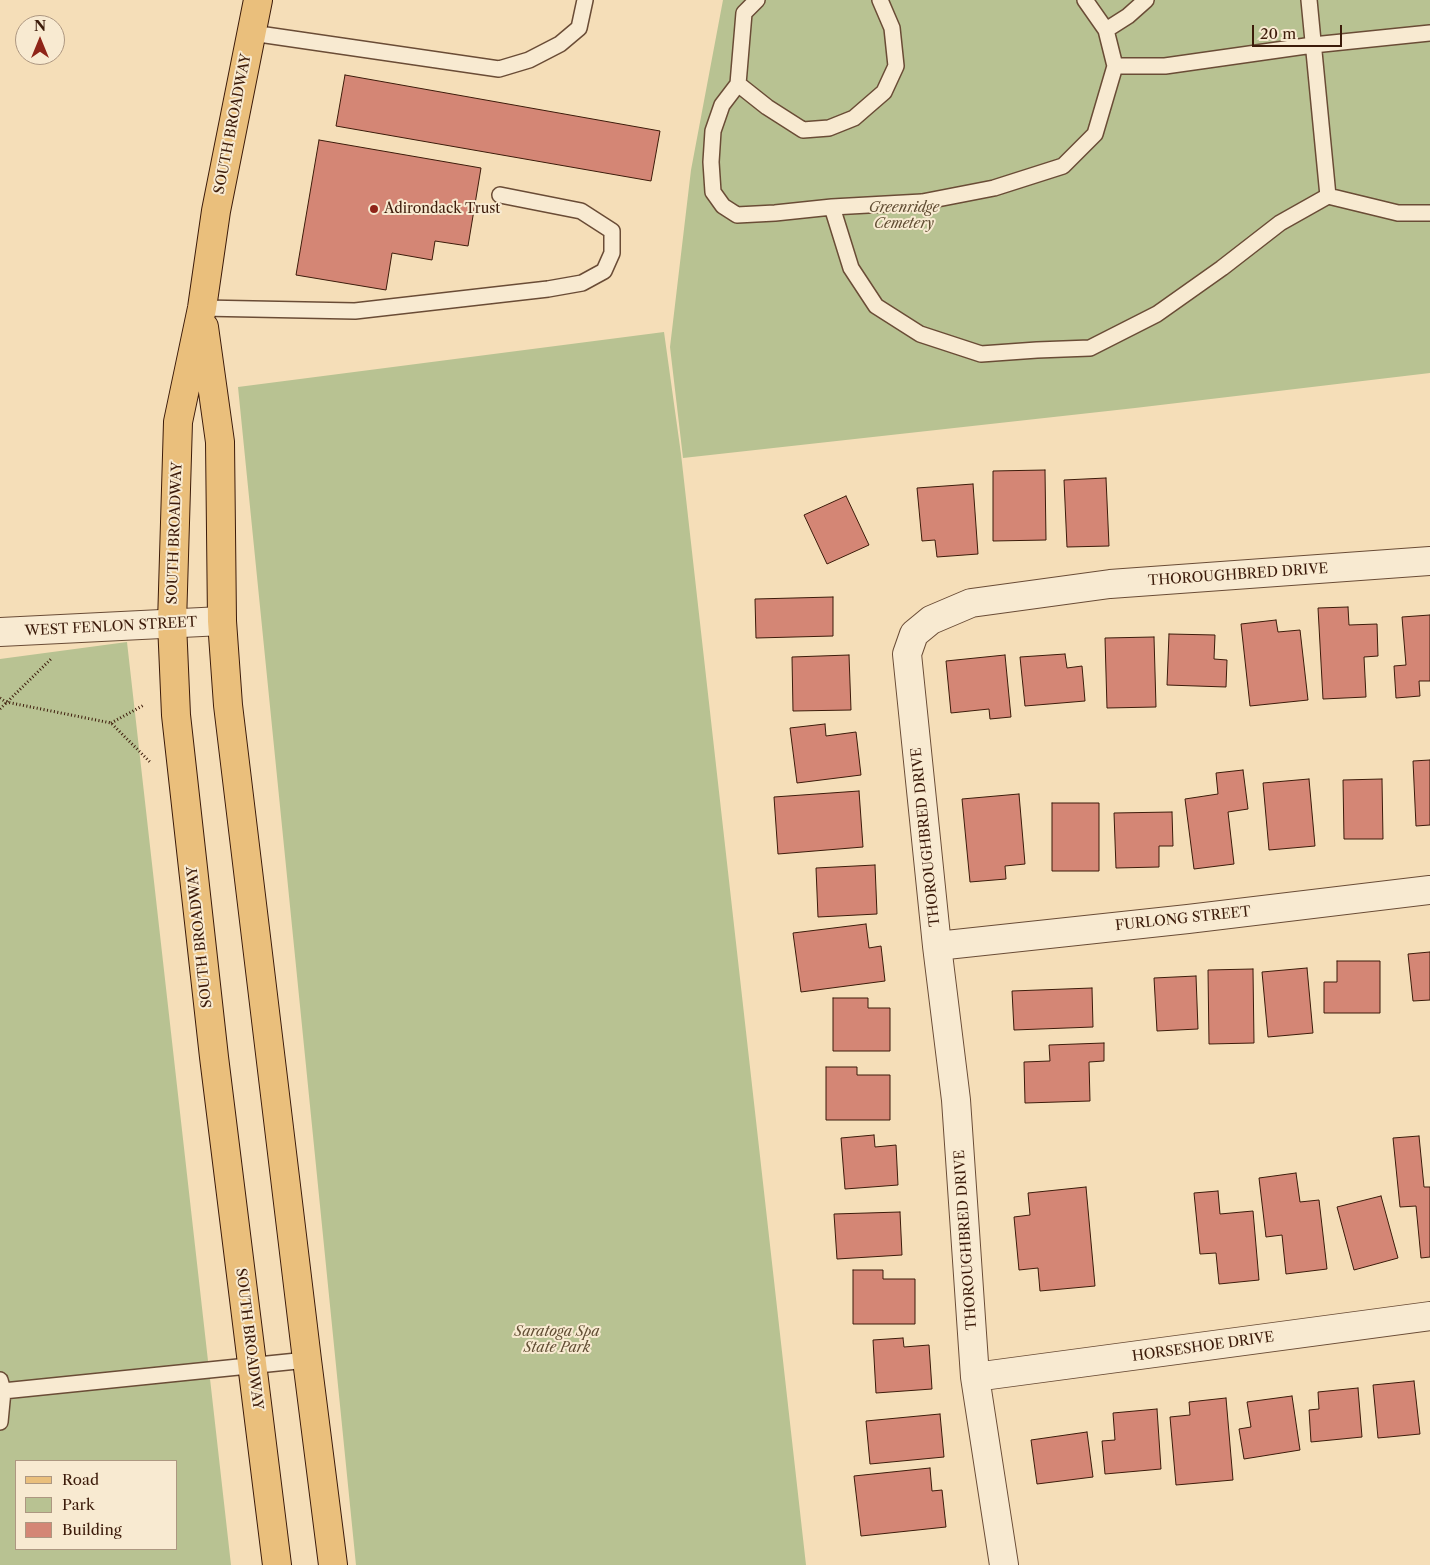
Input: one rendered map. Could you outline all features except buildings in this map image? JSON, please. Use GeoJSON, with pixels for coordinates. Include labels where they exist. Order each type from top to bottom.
{"type":"FeatureCollection","features":[{"type":"Feature","properties":{"kind":"main road","name":"SOUTH BROADWAY"},"geometry":{"type":"LineString","coordinates":[[258,0],[216,210],[202,308],[178,422],[172,624],[179,745],[214,1057],[277,1565]]}},
{"type":"Feature","properties":{"kind":"main road","name":"SOUTH BROADWAY"},"geometry":{"type":"LineString","coordinates":[[202,308],[220,442],[222,621],[228,705],[306,1360],[333,1565]]}},
{"type":"Feature","properties":{"kind":"street","name":"THOROUGHBRED DRIVE"},"geometry":{"type":"LineString","coordinates":[[1004,1565],[975,1377],[956,1100],[937,946],[907,654],[914,634],[931,620],[971,604],[1110,584],[1430,561]]}},
{"type":"Feature","properties":{"kind":"street","name":"WEST FENLON STREET"},"geometry":{"type":"LineString","coordinates":[[0,632],[222,621]]}},
{"type":"Feature","properties":{"kind":"street","name":"FURLONG STREET"},"geometry":{"type":"LineString","coordinates":[[937,946],[1430,890]]}},
{"type":"Feature","properties":{"kind":"street","name":"HORSESHOE DRIVE"},"geometry":{"type":"LineString","coordinates":[[975,1377],[1430,1316]]}},
{"type":"Feature","properties":{"kind":"lane"},"geometry":{"type":"LineString","coordinates":[[252,33],[500,69],[529,60],[560,44],[579,28],[585,0]]}},
{"type":"Feature","properties":{"kind":"lane"},"geometry":{"type":"LineString","coordinates":[[757,0],[744,13],[738,84],[722,105],[712,131],[711,162],[713,192],[723,206],[737,215],[775,214],[832,207],[931,200],[994,188],[1062,166],[1095,134],[1115,66],[1106,30],[1085,0]]}},
{"type":"Feature","properties":{"kind":"lane"},"geometry":{"type":"LineString","coordinates":[[738,84],[767,107],[803,130],[829,128],[854,118],[884,92],[896,66],[892,28],[880,0]]}},
{"type":"Feature","properties":{"kind":"lane"},"geometry":{"type":"LineString","coordinates":[[1106,30],[1128,16],[1146,0]]}},
{"type":"Feature","properties":{"kind":"lane"},"geometry":{"type":"LineString","coordinates":[[1309,0],[1328,196]]}},
{"type":"Feature","properties":{"kind":"lane"},"geometry":{"type":"LineString","coordinates":[[1115,66],[1165,66],[1313,45],[1430,33]]}},
{"type":"Feature","properties":{"kind":"lane"},"geometry":{"type":"LineString","coordinates":[[202,308],[355,311],[548,289],[582,283],[604,271],[612,254],[612,231],[582,210],[500,194]]}},
{"type":"Feature","properties":{"kind":"lane"},"geometry":{"type":"LineString","coordinates":[[832,207],[850,268],[876,306],[920,334],[981,354],[1090,348],[1157,314],[1222,268],[1280,223],[1328,196],[1398,214],[1430,214]]}},
{"type":"Feature","properties":{"kind":"lane"},"geometry":{"type":"LineString","coordinates":[[0,1422],[2,1385],[253,1366],[306,1360]]}},
{"type":"Feature","properties":{"kind":"path"},"geometry":{"type":"LineString","coordinates":[[0,708],[83,628]]}},
{"type":"Feature","properties":{"kind":"path"},"geometry":{"type":"LineString","coordinates":[[0,698],[6,702],[111,723],[151,763]]}},
{"type":"Feature","properties":{"kind":"path"},"geometry":{"type":"LineString","coordinates":[[111,723],[144,705]]}},
{"type":"Feature","properties":{"kind":"green space","name":"Greenridge Cemetery"},"geometry":{"type":"Polygon","coordinates":[[[723,0],[1430,0],[1430,373],[683,458],[670,347],[691,170],[723,0]]]}},
{"type":"Feature","properties":{"kind":"green space","name":"Saratoga Spa State Park"},"geometry":{"type":"Polygon","coordinates":[[[664,332],[681,454],[806,1565],[356,1565],[238,387],[664,332]]]}},
{"type":"Feature","properties":{"kind":"green space"},"geometry":{"type":"Polygon","coordinates":[[[127,642],[231,1565],[0,1565],[0,659],[127,642]]]}},
{"type":"Feature","properties":{"kind":"place","name":"Adirondack Trust"},"geometry":{"type":"Point","coordinates":[374,209]}}]}
